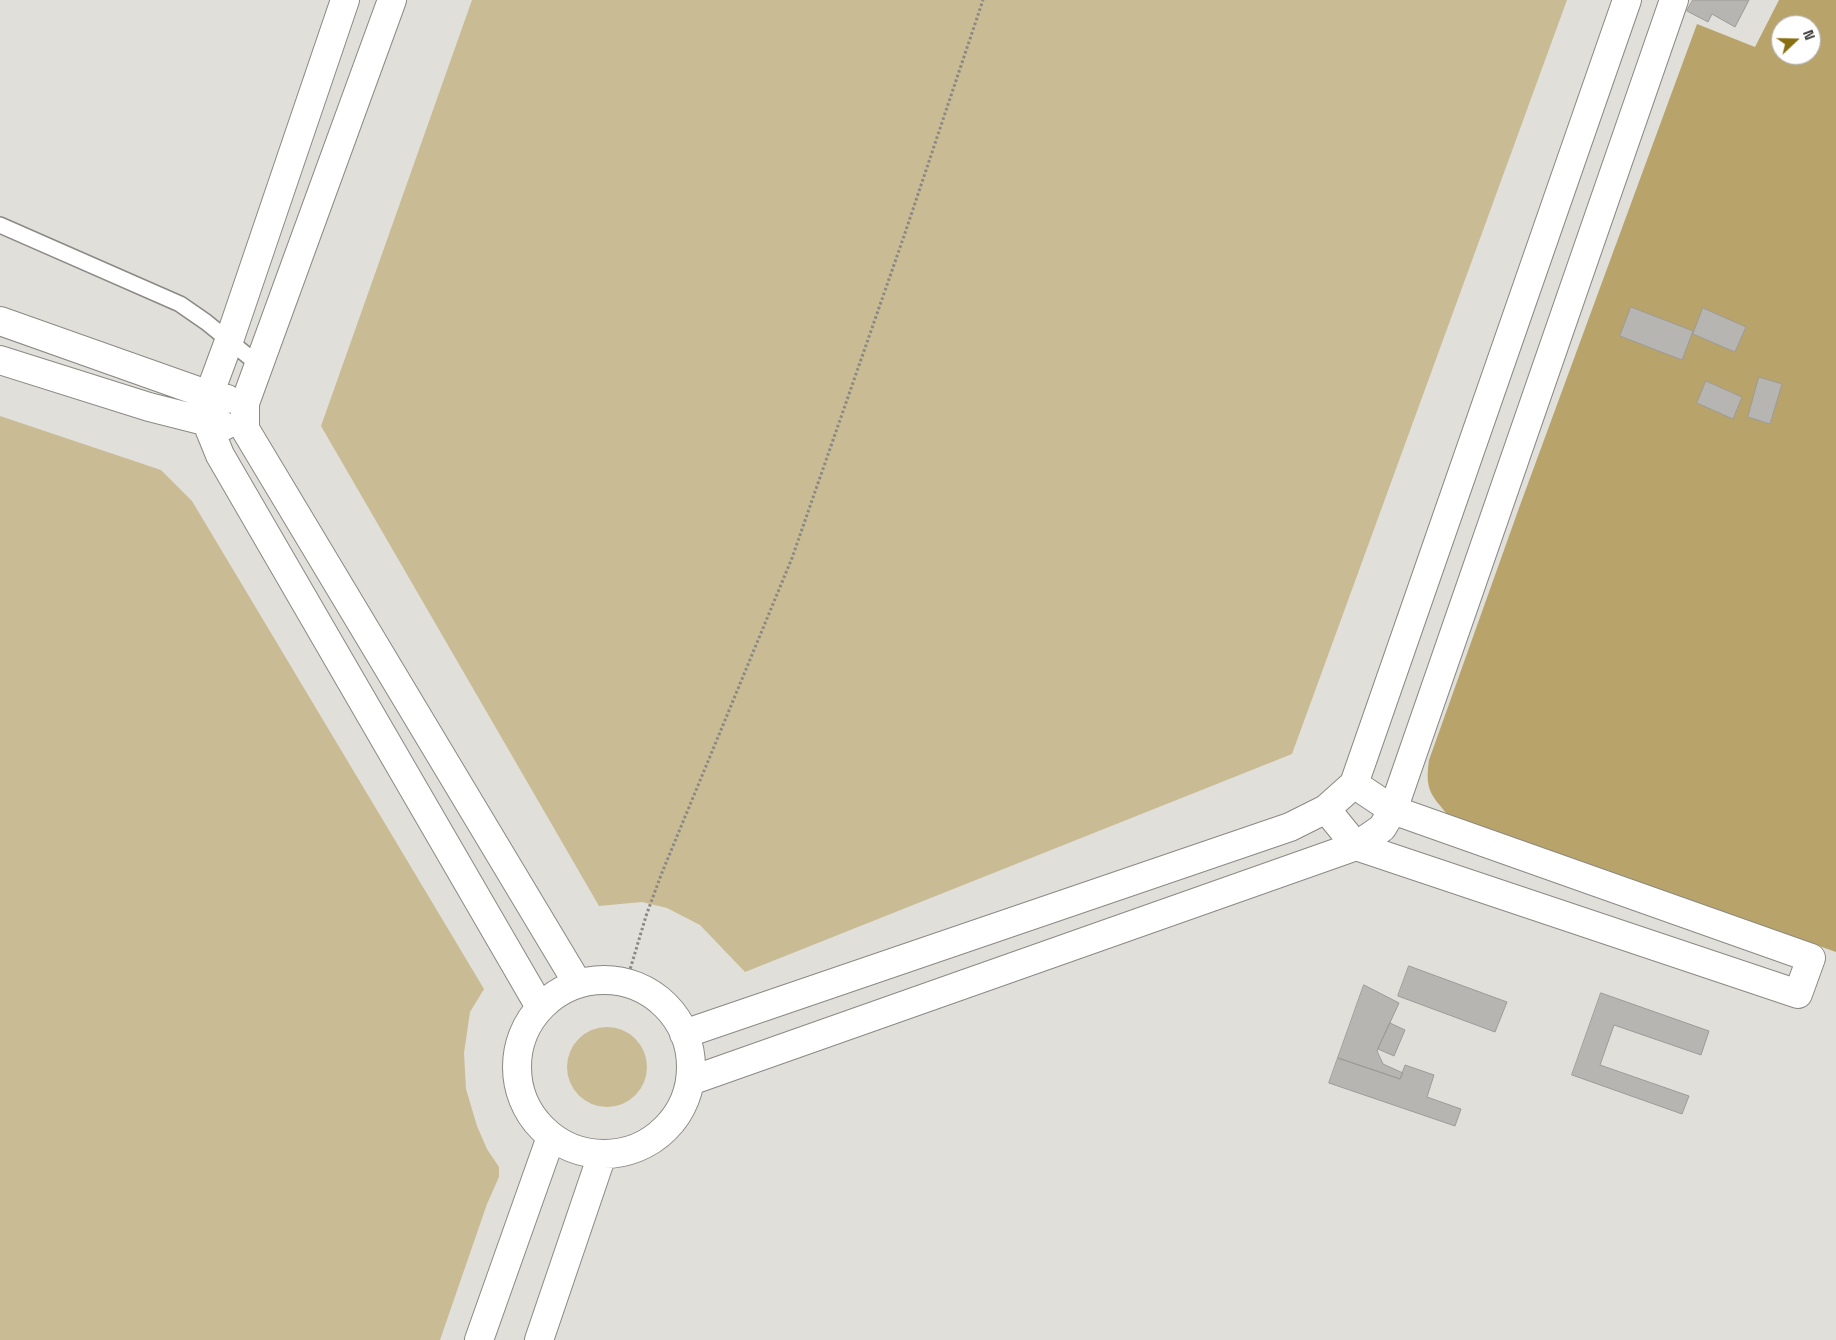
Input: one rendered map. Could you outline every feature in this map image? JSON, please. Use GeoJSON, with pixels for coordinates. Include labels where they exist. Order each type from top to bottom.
{"type":"FeatureCollection","features":[{"type":"Feature","properties":{"kind":"street"},"geometry":{"type":"LineString","coordinates":[[345,0],[209,395],[207,422],[220,456],[540,1008]]}},
{"type":"Feature","properties":{"kind":"street"},"geometry":{"type":"LineString","coordinates":[[245,416],[260,365],[392,0]]}},
{"type":"Feature","properties":{"kind":"street"},"geometry":{"type":"LineString","coordinates":[[684,1034],[1290,827],[1326,809],[1354,784],[1627,0]]}},
{"type":"Feature","properties":{"kind":"street"},"geometry":{"type":"LineString","coordinates":[[690,1081],[1356,846],[1382,828],[1394,810],[1674,0]]}},
{"type":"Feature","properties":{"kind":"street"},"geometry":{"type":"LineString","coordinates":[[0,321],[209,395],[245,416],[578,984]]}},
{"type":"Feature","properties":{"kind":"street"},"geometry":{"type":"LineString","coordinates":[[0,360],[141,405],[207,422],[245,416]]}},
{"type":"Feature","properties":{"kind":"street"},"geometry":{"type":"LineString","coordinates":[[1326,809],[1356,846],[1798,994],[1812,958],[1394,810],[1354,784]]}},
{"type":"Feature","properties":{"kind":"street"},"geometry":{"type":"LineString","coordinates":[[594,981],[626,983],[644,990],[660,1002],[674,1017],[684,1034],[689,1049],[690,1081],[685,1098],[677,1114],[660,1134],[637,1148],[620,1153],[602,1155],[584,1152],[567,1146],[551,1137],[527,1109],[520,1092],[517,1074],[522,1038],[529,1022],[551,998],[578,984],[594,981]]}},
{"type":"Feature","properties":{"kind":"street"},"geometry":{"type":"LineString","coordinates":[[479,1340],[551,1137]]}},
{"type":"Feature","properties":{"kind":"street"},"geometry":{"type":"LineString","coordinates":[[539,1340],[602,1155]]}},
{"type":"Feature","properties":{"kind":"lane"},"geometry":{"type":"LineString","coordinates":[[0,225],[180,304],[260,365]]}},
{"type":"Feature","properties":{"kind":"path"},"geometry":{"type":"LineString","coordinates":[[626,983],[646,916],[661,875],[792,558],[904,236],[983,0]]}},
{"type":"Feature","properties":{"kind":"shaded area"},"geometry":{"type":"Polygon","coordinates":[[[472,0],[1567,0],[1292,754],[745,972],[700,925],[667,908],[642,902],[599,906],[321,426],[472,0]]]}},
{"type":"Feature","properties":{"kind":"shaded area"},"geometry":{"type":"Polygon","coordinates":[[[1779,0],[1836,0],[1836,952],[1448,815],[1433,796],[1429,785],[1429,760],[1519,508],[1697,24],[1755,47],[1771,16],[1771,65],[1821,65],[1821,15],[1771,15],[1779,0]]]}},
{"type":"Feature","properties":{"kind":"shaded area"},"geometry":{"type":"Polygon","coordinates":[[[0,416],[161,470],[192,501],[484,989],[470,1012],[464,1053],[466,1089],[477,1126],[487,1149],[499,1167],[499,1177],[487,1204],[440,1340],[0,1340],[0,416]]]}},
{"type":"Feature","properties":{"kind":"shaded area"},"geometry":{"type":"Polygon","coordinates":[[[599,1027],[615,1027],[629,1034],[640,1045],[647,1059],[647,1075],[644,1082],[629,1100],[615,1107],[599,1107],[585,1100],[574,1089],[567,1075],[567,1059],[574,1045],[585,1034],[599,1027]]]}},
{"type":"Feature","properties":{"kind":"building"},"geometry":{"type":"Polygon","coordinates":[[[1693,0],[1749,0],[1735,27],[1712,14],[1708,22],[1687,11],[1693,0]]]}},
{"type":"Feature","properties":{"kind":"building"},"geometry":{"type":"Polygon","coordinates":[[[1631,307],[1693,331],[1682,360],[1620,336],[1631,307]]]}},
{"type":"Feature","properties":{"kind":"building"},"geometry":{"type":"Polygon","coordinates":[[[1703,308],[1746,327],[1735,352],[1693,334],[1703,308]]]}},
{"type":"Feature","properties":{"kind":"building"},"geometry":{"type":"Polygon","coordinates":[[[1759,377],[1782,384],[1770,424],[1748,417],[1759,377]]]}},
{"type":"Feature","properties":{"kind":"building"},"geometry":{"type":"Polygon","coordinates":[[[1706,381],[1742,397],[1733,419],[1697,403],[1706,381]]]}},
{"type":"Feature","properties":{"kind":"building"},"geometry":{"type":"Polygon","coordinates":[[[1409,966],[1507,1002],[1495,1032],[1398,996],[1409,966]]]}},
{"type":"Feature","properties":{"kind":"building"},"geometry":{"type":"Polygon","coordinates":[[[1364,985],[1399,1003],[1377,1051],[1383,1064],[1403,1073],[1400,1079],[1338,1058],[1364,985]]]}},
{"type":"Feature","properties":{"kind":"building"},"geometry":{"type":"Polygon","coordinates":[[[1601,993],[1709,1031],[1701,1055],[1614,1025],[1600,1065],[1689,1096],[1682,1114],[1572,1075],[1601,993]]]}},
{"type":"Feature","properties":{"kind":"building"},"geometry":{"type":"Polygon","coordinates":[[[1390,1023],[1405,1030],[1394,1056],[1378,1049],[1390,1023]]]}},
{"type":"Feature","properties":{"kind":"building"},"geometry":{"type":"Polygon","coordinates":[[[1338,1058],[1400,1079],[1405,1065],[1434,1075],[1427,1097],[1461,1109],[1455,1126],[1329,1083],[1338,1058]]]}}]}
